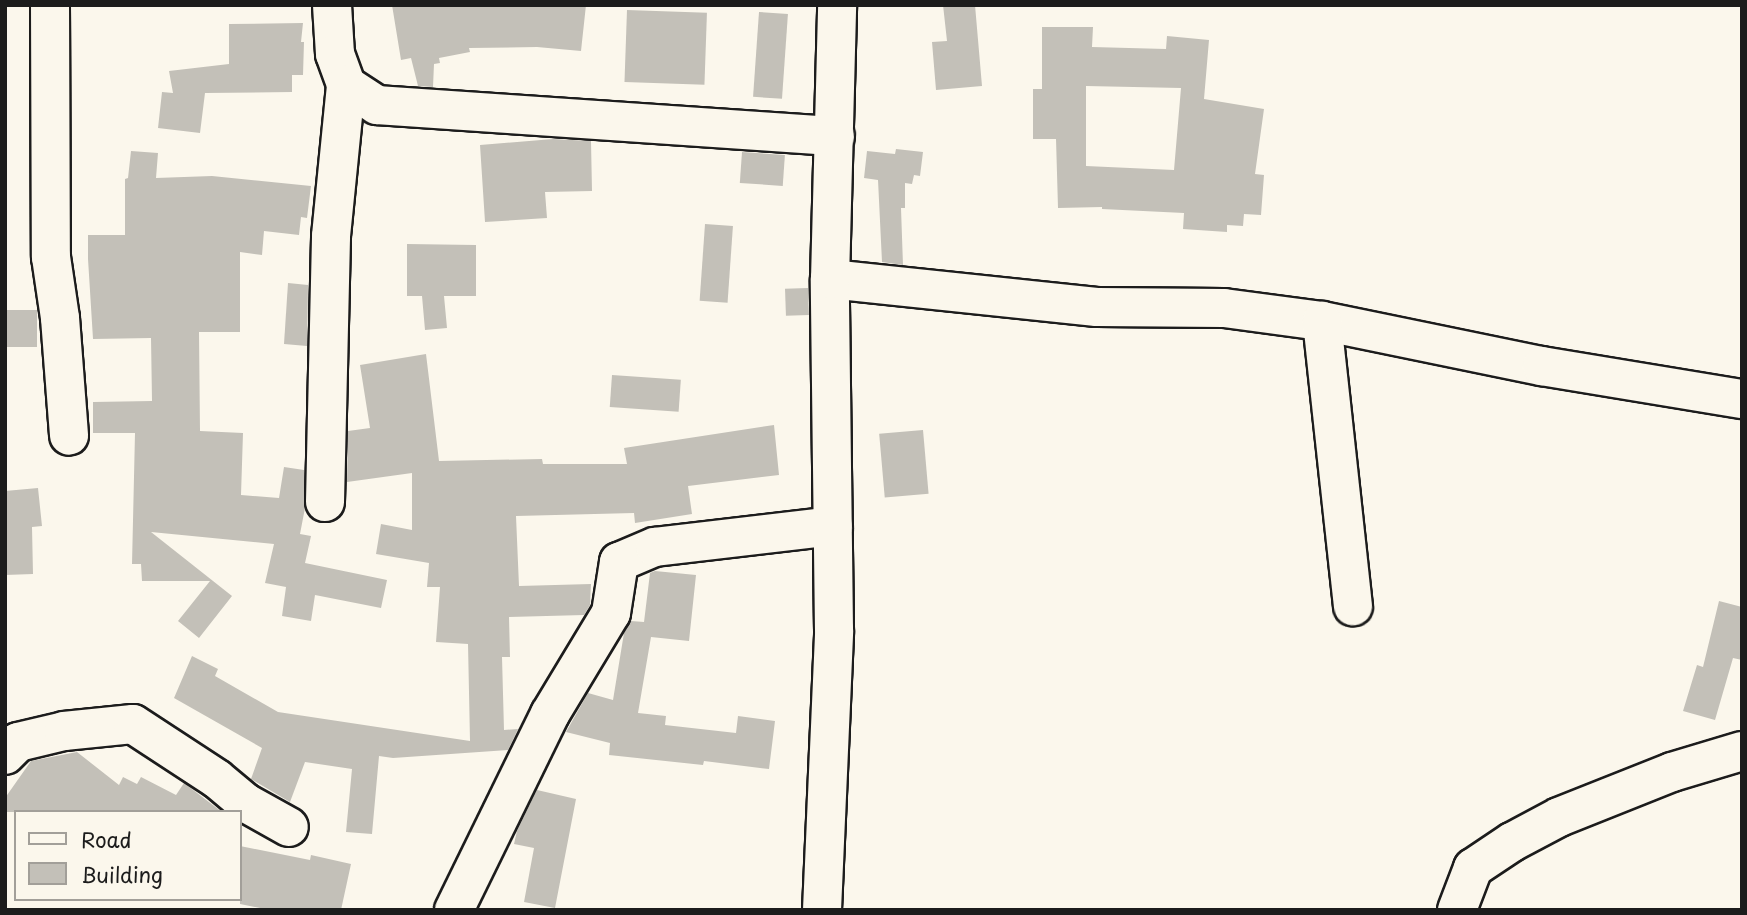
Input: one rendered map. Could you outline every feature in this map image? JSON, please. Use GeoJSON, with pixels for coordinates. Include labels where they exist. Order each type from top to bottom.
{"type":"FeatureCollection","features":[{"type":"Feature","properties":{"kind":"street"},"geometry":{"type":"LineString","coordinates":[[50,5],[51,257],[60,318],[69,436]]}},
{"type":"Feature","properties":{"kind":"street"},"geometry":{"type":"LineString","coordinates":[[325,502],[325,415],[332,288],[331,236],[346,85],[335,54],[332,5]]}},
{"type":"Feature","properties":{"kind":"street"},"geometry":{"type":"LineString","coordinates":[[822,910],[834,630],[830,279],[837,5]]}},
{"type":"Feature","properties":{"kind":"street"},"geometry":{"type":"LineString","coordinates":[[346,85],[377,105],[835,136]]}},
{"type":"Feature","properties":{"kind":"street"},"geometry":{"type":"LineString","coordinates":[[830,279],[1097,307],[1224,308],[1322,321],[1542,366],[1742,399]]}},
{"type":"Feature","properties":{"kind":"street"},"geometry":{"type":"LineString","coordinates":[[1322,321],[1353,606]]}},
{"type":"Feature","properties":{"kind":"street"},"geometry":{"type":"LineString","coordinates":[[454,910],[550,714],[611,613],[619,562],[655,547],[833,526]]}},
{"type":"Feature","properties":{"kind":"street"},"geometry":{"type":"LineString","coordinates":[[5,755],[18,742],[64,731],[133,724],[217,779],[246,803],[289,827]]}},
{"type":"Feature","properties":{"kind":"street"},"geometry":{"type":"LineString","coordinates":[[1457,910],[1473,868],[1513,842],[1559,817],[1672,772],[1742,751]]}},
{"type":"Feature","properties":{"kind":"building"},"geometry":{"type":"Polygon","coordinates":[[[392,5],[586,5],[581,51],[537,47],[469,48],[470,52],[439,58],[440,63],[434,64],[433,87],[418,86],[411,58],[401,60],[392,5]]]}},
{"type":"Feature","properties":{"kind":"building"},"geometry":{"type":"Polygon","coordinates":[[[943,5],[975,5],[982,86],[936,90],[932,42],[947,41],[943,5]]]}},
{"type":"Feature","properties":{"kind":"building"},"geometry":{"type":"Polygon","coordinates":[[[627,10],[707,13],[704,85],[624,82],[627,10]]]}},
{"type":"Feature","properties":{"kind":"building"},"geometry":{"type":"Polygon","coordinates":[[[759,12],[788,14],[782,99],[753,97],[759,12]]]}},
{"type":"Feature","properties":{"kind":"building"},"geometry":{"type":"Polygon","coordinates":[[[303,23],[303,75],[292,75],[292,92],[205,93],[200,133],[158,128],[162,92],[173,93],[169,71],[229,64],[229,24],[303,23]]]}},
{"type":"Feature","properties":{"kind":"building"},"geometry":{"type":"Polygon","coordinates":[[[1042,27],[1093,27],[1092,47],[1166,49],[1167,36],[1209,40],[1204,99],[1264,109],[1255,174],[1264,175],[1261,215],[1244,214],[1243,226],[1227,225],[1227,232],[1183,229],[1184,213],[1102,207],[1058,208],[1056,139],[1033,139],[1033,89],[1042,89],[1042,27]],[[1086,86],[1086,166],[1174,170],[1181,88],[1086,86]]]}},
{"type":"Feature","properties":{"kind":"building"},"geometry":{"type":"Polygon","coordinates":[[[553,139],[591,141],[592,191],[545,192],[547,218],[485,222],[480,145],[553,139]]]}},
{"type":"Feature","properties":{"kind":"building"},"geometry":{"type":"Polygon","coordinates":[[[896,149],[923,152],[920,176],[914,175],[912,184],[905,183],[905,208],[901,208],[903,265],[882,262],[878,180],[864,178],[867,151],[895,154],[896,149]]]}},
{"type":"Feature","properties":{"kind":"building"},"geometry":{"type":"Polygon","coordinates":[[[131,151],[158,153],[156,178],[212,176],[311,186],[307,218],[301,217],[299,235],[264,231],[262,255],[240,252],[240,332],[199,332],[200,431],[243,433],[241,495],[279,498],[284,467],[304,470],[305,508],[300,534],[311,536],[305,563],[387,580],[381,608],[315,595],[311,621],[282,616],[286,587],[265,583],[274,544],[151,532],[232,596],[199,638],[178,621],[210,581],[142,581],[141,564],[132,564],[135,433],[93,433],[93,402],[152,401],[151,338],[93,339],[88,259],[88,235],[125,235],[125,179],[128,178],[131,151]]]}},
{"type":"Feature","properties":{"kind":"building"},"geometry":{"type":"Polygon","coordinates":[[[742,152],[785,155],[783,186],[740,183],[742,152]]]}},
{"type":"Feature","properties":{"kind":"building"},"geometry":{"type":"Polygon","coordinates":[[[705,224],[733,226],[728,303],[700,301],[705,224]]]}},
{"type":"Feature","properties":{"kind":"building"},"geometry":{"type":"Polygon","coordinates":[[[407,244],[476,245],[476,296],[444,296],[447,328],[425,330],[422,296],[407,296],[407,244]]]}},
{"type":"Feature","properties":{"kind":"building"},"geometry":{"type":"Polygon","coordinates":[[[288,283],[308,285],[307,346],[284,344],[288,283]]]}},
{"type":"Feature","properties":{"kind":"building"},"geometry":{"type":"Polygon","coordinates":[[[808,288],[809,315],[786,316],[785,289],[808,288]]]}},
{"type":"Feature","properties":{"kind":"building"},"geometry":{"type":"Polygon","coordinates":[[[5,310],[37,310],[37,347],[5,347],[5,310]]]}},
{"type":"Feature","properties":{"kind":"building"},"geometry":{"type":"Polygon","coordinates":[[[426,354],[439,461],[542,459],[543,464],[627,464],[624,448],[774,425],[779,475],[688,486],[692,514],[635,523],[634,513],[516,516],[519,586],[591,584],[590,605],[584,615],[509,617],[510,657],[502,657],[504,730],[518,729],[508,750],[393,758],[379,756],[372,834],[346,832],[352,769],[305,762],[290,802],[251,779],[262,748],[174,698],[192,656],[218,669],[215,676],[278,712],[470,741],[468,644],[436,642],[440,587],[427,587],[429,563],[376,554],[381,524],[412,530],[412,473],[347,482],[348,431],[370,428],[360,365],[426,354]]]}},
{"type":"Feature","properties":{"kind":"building"},"geometry":{"type":"Polygon","coordinates":[[[612,375],[681,380],[679,412],[610,407],[612,375]]]}},
{"type":"Feature","properties":{"kind":"building"},"geometry":{"type":"Polygon","coordinates":[[[923,430],[929,494],[885,498],[879,434],[923,430]]]}},
{"type":"Feature","properties":{"kind":"building"},"geometry":{"type":"Polygon","coordinates":[[[38,488],[42,526],[32,527],[33,574],[5,575],[5,491],[38,488]]]}},
{"type":"Feature","properties":{"kind":"building"},"geometry":{"type":"Polygon","coordinates":[[[655,571],[696,575],[689,641],[651,637],[638,713],[666,716],[665,725],[736,733],[738,716],[775,721],[769,769],[704,761],[703,765],[609,755],[610,743],[566,732],[588,693],[613,700],[624,633],[631,621],[644,622],[650,573],[655,571]]]}},
{"type":"Feature","properties":{"kind":"building"},"geometry":{"type":"Polygon","coordinates":[[[1719,601],[1742,607],[1742,660],[1733,658],[1715,720],[1683,711],[1697,665],[1703,667],[1719,601]]]}},
{"type":"Feature","properties":{"kind":"building"},"geometry":{"type":"Polygon","coordinates":[[[77,752],[119,785],[123,777],[137,784],[141,777],[176,795],[184,783],[219,810],[5,812],[5,798],[31,761],[77,752]]]}},
{"type":"Feature","properties":{"kind":"building"},"geometry":{"type":"Polygon","coordinates":[[[537,790],[576,799],[555,908],[524,902],[534,848],[514,844],[517,831],[537,790]]]}},
{"type":"Feature","properties":{"kind":"building"},"geometry":{"type":"Polygon","coordinates":[[[242,846],[310,860],[311,855],[351,864],[341,910],[270,910],[240,904],[242,846]]]}}]}
